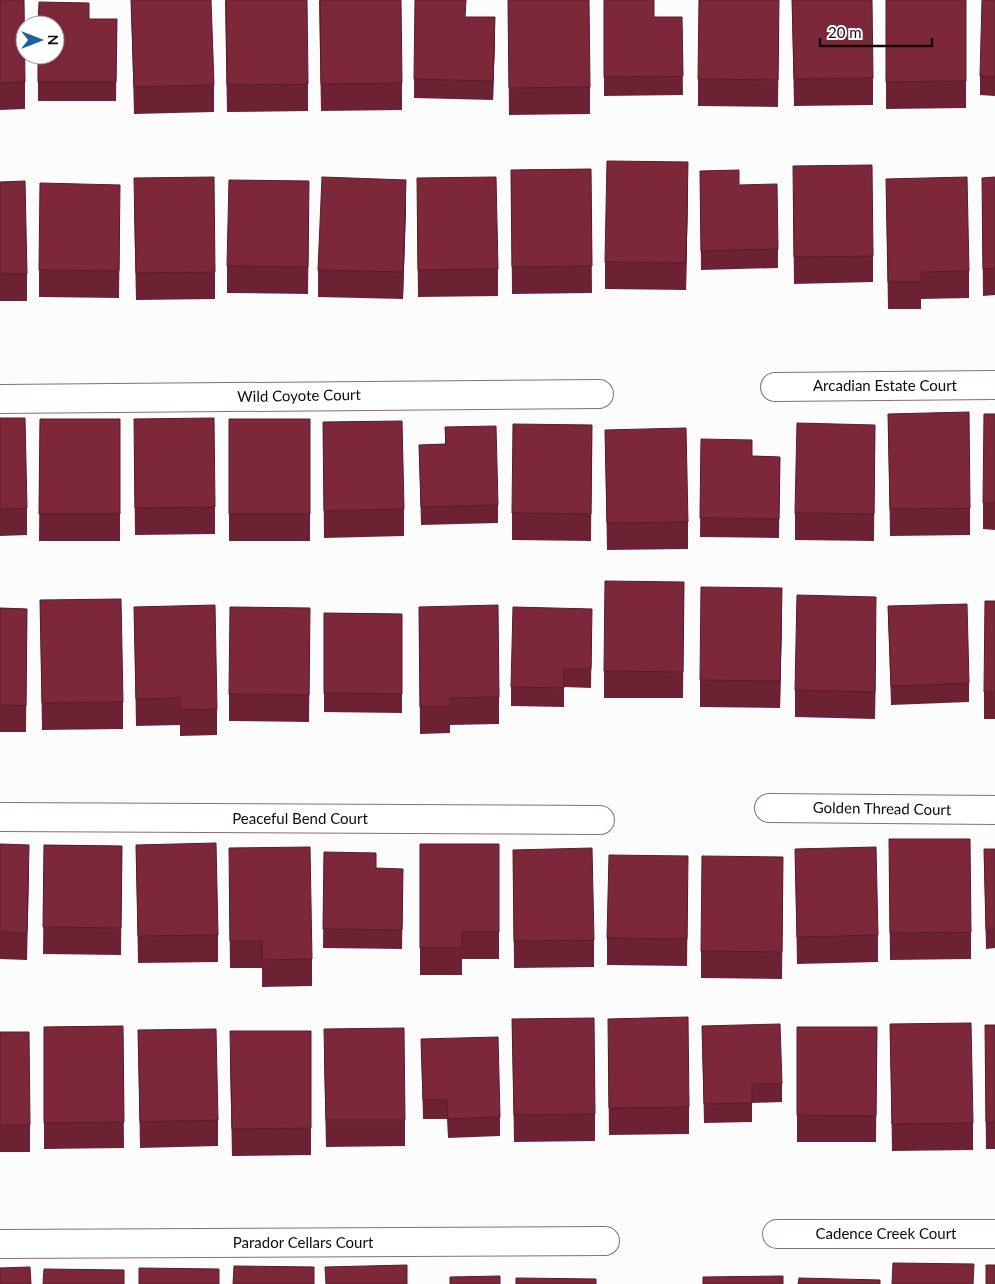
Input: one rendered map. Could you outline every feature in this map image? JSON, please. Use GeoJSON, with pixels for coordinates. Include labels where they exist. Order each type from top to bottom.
{"type":"FeatureCollection","features":[{"type":"Feature","properties":{"kind":"street","name":"Arcadian Estate Court"},"geometry":{"type":"LineString","coordinates":[[775,387],[995,385]]}},
{"type":"Feature","properties":{"kind":"street","name":"Wild Coyote Court"},"geometry":{"type":"LineString","coordinates":[[0,399],[599,394]]}},
{"type":"Feature","properties":{"kind":"street","name":"Golden Thread Court"},"geometry":{"type":"LineString","coordinates":[[769,808],[995,810]]}},
{"type":"Feature","properties":{"kind":"street","name":"Peaceful Bend Court"},"geometry":{"type":"LineString","coordinates":[[0,818],[600,820]]}},
{"type":"Feature","properties":{"kind":"street","name":"Cadence Creek Court"},"geometry":{"type":"LineString","coordinates":[[777,1234],[995,1234]]}},
{"type":"Feature","properties":{"kind":"street","name":"Parador Cellars Court"},"geometry":{"type":"LineString","coordinates":[[0,1244],[605,1241]]}},
{"type":"Feature","properties":{"kind":"building"},"geometry":{"type":"Polygon","coordinates":[[[0,0],[24,0],[24,15],[15,15],[15,65],[25,65],[25,82],[0,83],[0,0]]]}},
{"type":"Feature","properties":{"kind":"building"},"geometry":{"type":"Polygon","coordinates":[[[131,0],[211,0],[214,85],[134,87],[131,0]]]}},
{"type":"Feature","properties":{"kind":"building"},"geometry":{"type":"Polygon","coordinates":[[[226,0],[307,0],[308,84],[227,85],[226,0]]]}},
{"type":"Feature","properties":{"kind":"building"},"geometry":{"type":"Polygon","coordinates":[[[320,0],[401,0],[402,83],[321,84],[320,0]]]}},
{"type":"Feature","properties":{"kind":"building"},"geometry":{"type":"Polygon","coordinates":[[[415,0],[466,0],[465,17],[495,17],[493,81],[414,79],[415,0]]]}},
{"type":"Feature","properties":{"kind":"building"},"geometry":{"type":"Polygon","coordinates":[[[508,0],[589,0],[590,87],[509,88],[508,0]]]}},
{"type":"Feature","properties":{"kind":"building"},"geometry":{"type":"Polygon","coordinates":[[[604,0],[654,0],[654,17],[682,17],[683,76],[604,77],[604,0]]]}},
{"type":"Feature","properties":{"kind":"building"},"geometry":{"type":"Polygon","coordinates":[[[699,0],[779,0],[778,80],[698,79],[699,0]]]}},
{"type":"Feature","properties":{"kind":"building"},"geometry":{"type":"Polygon","coordinates":[[[792,0],[872,0],[873,78],[794,79],[792,0]]]}},
{"type":"Feature","properties":{"kind":"building"},"geometry":{"type":"Polygon","coordinates":[[[886,0],[966,0],[966,81],[886,82],[886,0]]]}},
{"type":"Feature","properties":{"kind":"building"},"geometry":{"type":"Polygon","coordinates":[[[982,0],[995,0],[995,77],[980,76],[982,0]]]}},
{"type":"Feature","properties":{"kind":"building"},"geometry":{"type":"Polygon","coordinates":[[[39,2],[89,3],[89,19],[117,19],[116,82],[38,82],[38,65],[65,65],[65,15],[38,15],[39,2]]]}},
{"type":"Feature","properties":{"kind":"building"},"geometry":{"type":"Polygon","coordinates":[[[607,161],[688,162],[686,263],[605,262],[607,161]]]}},
{"type":"Feature","properties":{"kind":"building"},"geometry":{"type":"Polygon","coordinates":[[[872,165],[873,256],[794,257],[793,166],[872,165]]]}},
{"type":"Feature","properties":{"kind":"building"},"geometry":{"type":"Polygon","coordinates":[[[591,169],[592,266],[512,267],[511,170],[591,169]]]}},
{"type":"Feature","properties":{"kind":"building"},"geometry":{"type":"Polygon","coordinates":[[[739,170],[739,185],[777,184],[778,249],[701,251],[700,171],[739,170]]]}},
{"type":"Feature","properties":{"kind":"building"},"geometry":{"type":"Polygon","coordinates":[[[214,177],[215,272],[136,273],[134,178],[214,177]]]}},
{"type":"Feature","properties":{"kind":"building"},"geometry":{"type":"Polygon","coordinates":[[[322,177],[406,180],[403,272],[318,270],[322,177]]]}},
{"type":"Feature","properties":{"kind":"building"},"geometry":{"type":"Polygon","coordinates":[[[496,177],[498,269],[418,270],[417,178],[496,177]]]}},
{"type":"Feature","properties":{"kind":"building"},"geometry":{"type":"Polygon","coordinates":[[[967,177],[969,271],[921,272],[921,282],[888,282],[886,179],[967,177]]]}},
{"type":"Feature","properties":{"kind":"building"},"geometry":{"type":"Polygon","coordinates":[[[995,177],[995,268],[983,269],[982,178],[995,177]]]}},
{"type":"Feature","properties":{"kind":"building"},"geometry":{"type":"Polygon","coordinates":[[[229,180],[309,181],[308,267],[227,266],[229,180]]]}},
{"type":"Feature","properties":{"kind":"building"},"geometry":{"type":"Polygon","coordinates":[[[25,181],[27,274],[0,274],[0,182],[25,181]]]}},
{"type":"Feature","properties":{"kind":"building"},"geometry":{"type":"Polygon","coordinates":[[[40,183],[120,185],[119,271],[39,270],[40,183]]]}},
{"type":"Feature","properties":{"kind":"building"},"geometry":{"type":"Polygon","coordinates":[[[969,412],[970,508],[890,509],[888,414],[969,412]]]}},
{"type":"Feature","properties":{"kind":"building"},"geometry":{"type":"Polygon","coordinates":[[[984,414],[995,414],[995,503],[983,503],[984,414]]]}},
{"type":"Feature","properties":{"kind":"building"},"geometry":{"type":"Polygon","coordinates":[[[0,418],[25,418],[27,508],[0,509],[0,418]]]}},
{"type":"Feature","properties":{"kind":"building"},"geometry":{"type":"Polygon","coordinates":[[[214,418],[215,507],[135,508],[134,419],[214,418]]]}},
{"type":"Feature","properties":{"kind":"building"},"geometry":{"type":"Polygon","coordinates":[[[40,419],[120,419],[120,514],[39,514],[40,419]]]}},
{"type":"Feature","properties":{"kind":"building"},"geometry":{"type":"Polygon","coordinates":[[[229,419],[310,419],[310,514],[229,514],[229,419]]]}},
{"type":"Feature","properties":{"kind":"building"},"geometry":{"type":"Polygon","coordinates":[[[402,421],[404,509],[324,511],[323,422],[402,421]]]}},
{"type":"Feature","properties":{"kind":"building"},"geometry":{"type":"Polygon","coordinates":[[[797,423],[875,425],[874,514],[795,513],[797,423]]]}},
{"type":"Feature","properties":{"kind":"building"},"geometry":{"type":"Polygon","coordinates":[[[513,424],[592,425],[591,514],[512,513],[513,424]]]}},
{"type":"Feature","properties":{"kind":"building"},"geometry":{"type":"Polygon","coordinates":[[[496,426],[498,505],[421,507],[419,445],[446,444],[445,427],[496,426]]]}},
{"type":"Feature","properties":{"kind":"building"},"geometry":{"type":"Polygon","coordinates":[[[686,428],[688,522],[607,523],[605,430],[686,428]]]}},
{"type":"Feature","properties":{"kind":"building"},"geometry":{"type":"Polygon","coordinates":[[[701,439],[752,440],[752,456],[780,457],[779,519],[700,518],[701,439]]]}},
{"type":"Feature","properties":{"kind":"building"},"geometry":{"type":"Polygon","coordinates":[[[605,581],[684,582],[683,672],[604,671],[605,581]]]}},
{"type":"Feature","properties":{"kind":"building"},"geometry":{"type":"Polygon","coordinates":[[[701,587],[782,588],[780,681],[700,680],[701,587]]]}},
{"type":"Feature","properties":{"kind":"building"},"geometry":{"type":"Polygon","coordinates":[[[797,595],[876,597],[875,692],[795,690],[797,595]]]}},
{"type":"Feature","properties":{"kind":"building"},"geometry":{"type":"Polygon","coordinates":[[[121,599],[123,702],[42,703],[40,600],[121,599]]]}},
{"type":"Feature","properties":{"kind":"building"},"geometry":{"type":"Polygon","coordinates":[[[985,601],[995,601],[995,692],[984,692],[985,601]]]}},
{"type":"Feature","properties":{"kind":"building"},"geometry":{"type":"Polygon","coordinates":[[[967,604],[969,683],[891,686],[888,606],[967,604]]]}},
{"type":"Feature","properties":{"kind":"building"},"geometry":{"type":"Polygon","coordinates":[[[215,605],[217,709],[180,710],[180,698],[136,699],[134,607],[215,605]]]}},
{"type":"Feature","properties":{"kind":"building"},"geometry":{"type":"Polygon","coordinates":[[[498,605],[499,697],[450,698],[450,707],[420,707],[419,607],[498,605]]]}},
{"type":"Feature","properties":{"kind":"building"},"geometry":{"type":"Polygon","coordinates":[[[230,607],[310,608],[309,695],[229,694],[230,607]]]}},
{"type":"Feature","properties":{"kind":"building"},"geometry":{"type":"Polygon","coordinates":[[[513,607],[592,609],[591,669],[564,669],[564,688],[511,687],[513,607]]]}},
{"type":"Feature","properties":{"kind":"building"},"geometry":{"type":"Polygon","coordinates":[[[0,608],[27,609],[26,706],[0,705],[0,608]]]}},
{"type":"Feature","properties":{"kind":"building"},"geometry":{"type":"Polygon","coordinates":[[[324,613],[402,614],[402,694],[324,693],[324,613]]]}},
{"type":"Feature","properties":{"kind":"building"},"geometry":{"type":"Polygon","coordinates":[[[889,839],[970,839],[971,932],[890,933],[889,839]]]}},
{"type":"Feature","properties":{"kind":"building"},"geometry":{"type":"Polygon","coordinates":[[[216,843],[218,935],[138,936],[136,845],[216,843]]]}},
{"type":"Feature","properties":{"kind":"building"},"geometry":{"type":"Polygon","coordinates":[[[0,844],[29,845],[27,933],[0,932],[0,844]]]}},
{"type":"Feature","properties":{"kind":"building"},"geometry":{"type":"Polygon","coordinates":[[[420,844],[499,844],[499,932],[462,932],[462,948],[420,948],[420,844]]]}},
{"type":"Feature","properties":{"kind":"building"},"geometry":{"type":"Polygon","coordinates":[[[44,845],[122,846],[121,928],[43,927],[44,845]]]}},
{"type":"Feature","properties":{"kind":"building"},"geometry":{"type":"Polygon","coordinates":[[[310,847],[312,959],[262,960],[262,941],[230,941],[229,848],[310,847]]]}},
{"type":"Feature","properties":{"kind":"building"},"geometry":{"type":"Polygon","coordinates":[[[876,847],[878,935],[797,937],[795,849],[876,847]]]}},
{"type":"Feature","properties":{"kind":"building"},"geometry":{"type":"Polygon","coordinates":[[[592,848],[594,940],[514,941],[513,850],[592,848]]]}},
{"type":"Feature","properties":{"kind":"building"},"geometry":{"type":"Polygon","coordinates":[[[984,849],[995,849],[995,929],[986,930],[984,849]]]}},
{"type":"Feature","properties":{"kind":"building"},"geometry":{"type":"Polygon","coordinates":[[[324,852],[376,853],[376,868],[403,869],[402,930],[323,929],[324,852]]]}},
{"type":"Feature","properties":{"kind":"building"},"geometry":{"type":"Polygon","coordinates":[[[609,855],[688,856],[687,939],[607,938],[609,855]]]}},
{"type":"Feature","properties":{"kind":"building"},"geometry":{"type":"Polygon","coordinates":[[[702,856],[783,857],[782,952],[701,951],[702,856]]]}},
{"type":"Feature","properties":{"kind":"building"},"geometry":{"type":"Polygon","coordinates":[[[688,1017],[689,1107],[609,1108],[608,1019],[688,1017]]]}},
{"type":"Feature","properties":{"kind":"building"},"geometry":{"type":"Polygon","coordinates":[[[594,1018],[595,1114],[514,1115],[512,1019],[594,1018]]]}},
{"type":"Feature","properties":{"kind":"building"},"geometry":{"type":"Polygon","coordinates":[[[971,1023],[973,1123],[892,1124],[890,1024],[971,1023]]]}},
{"type":"Feature","properties":{"kind":"building"},"geometry":{"type":"Polygon","coordinates":[[[780,1024],[782,1084],[752,1084],[752,1103],[704,1104],[702,1026],[780,1024]]]}},
{"type":"Feature","properties":{"kind":"building"},"geometry":{"type":"Polygon","coordinates":[[[985,1025],[995,1025],[995,1122],[986,1122],[985,1025]]]}},
{"type":"Feature","properties":{"kind":"building"},"geometry":{"type":"Polygon","coordinates":[[[123,1026],[124,1122],[44,1123],[44,1027],[123,1026]]]}},
{"type":"Feature","properties":{"kind":"building"},"geometry":{"type":"Polygon","coordinates":[[[797,1027],[877,1027],[876,1116],[797,1115],[797,1027]]]}},
{"type":"Feature","properties":{"kind":"building"},"geometry":{"type":"Polygon","coordinates":[[[404,1028],[405,1120],[326,1120],[324,1029],[404,1028]]]}},
{"type":"Feature","properties":{"kind":"building"},"geometry":{"type":"Polygon","coordinates":[[[216,1029],[218,1120],[140,1122],[138,1030],[216,1029]]]}},
{"type":"Feature","properties":{"kind":"building"},"geometry":{"type":"Polygon","coordinates":[[[230,1031],[311,1031],[311,1128],[232,1129],[230,1031]]]}},
{"type":"Feature","properties":{"kind":"building"},"geometry":{"type":"Polygon","coordinates":[[[0,1032],[29,1032],[30,1125],[0,1125],[0,1032]]]}},
{"type":"Feature","properties":{"kind":"building"},"geometry":{"type":"Polygon","coordinates":[[[498,1037],[500,1117],[448,1119],[447,1100],[423,1100],[421,1039],[498,1037]]]}},
{"type":"Feature","properties":{"kind":"building"},"geometry":{"type":"Polygon","coordinates":[[[893,1263],[974,1264],[973,1284],[892,1284],[893,1263]]]}},
{"type":"Feature","properties":{"kind":"building"},"geometry":{"type":"Polygon","coordinates":[[[407,1265],[407,1284],[326,1284],[325,1267],[407,1265]]]}},
{"type":"Feature","properties":{"kind":"building"},"geometry":{"type":"Polygon","coordinates":[[[986,1265],[995,1265],[995,1284],[986,1284],[986,1265]]]}},
{"type":"Feature","properties":{"kind":"building"},"geometry":{"type":"Polygon","coordinates":[[[234,1266],[314,1267],[314,1284],[233,1284],[234,1266]]]}},
{"type":"Feature","properties":{"kind":"building"},"geometry":{"type":"Polygon","coordinates":[[[30,1267],[31,1284],[0,1284],[0,1268],[30,1267]]]}},
{"type":"Feature","properties":{"kind":"building"},"geometry":{"type":"Polygon","coordinates":[[[139,1268],[219,1269],[219,1284],[139,1284],[139,1268]]]}},
{"type":"Feature","properties":{"kind":"building"},"geometry":{"type":"Polygon","coordinates":[[[44,1269],[124,1270],[124,1284],[43,1284],[44,1269]]]}},
{"type":"Feature","properties":{"kind":"building"},"geometry":{"type":"Polygon","coordinates":[[[500,1276],[500,1284],[450,1284],[450,1277],[500,1276]]]}},
{"type":"Feature","properties":{"kind":"building"},"geometry":{"type":"Polygon","coordinates":[[[783,1276],[783,1284],[703,1284],[703,1277],[783,1276]]]}},
{"type":"Feature","properties":{"kind":"building"},"geometry":{"type":"Polygon","coordinates":[[[516,1278],[596,1279],[596,1284],[516,1284],[516,1278]]]}},
{"type":"Feature","properties":{"kind":"building"},"geometry":{"type":"Polygon","coordinates":[[[799,1278],[880,1280],[880,1284],[798,1284],[799,1278]]]}}]}
